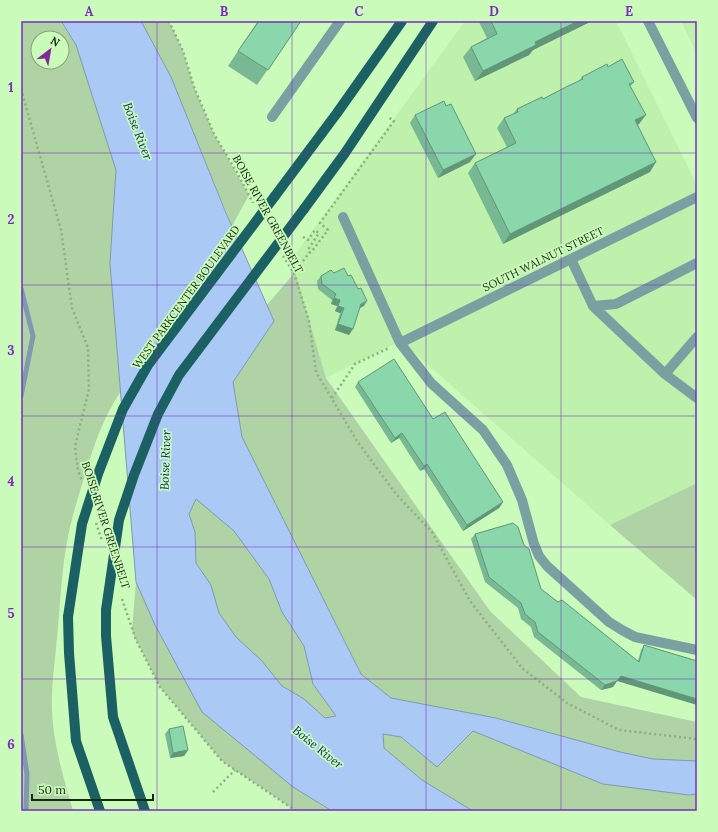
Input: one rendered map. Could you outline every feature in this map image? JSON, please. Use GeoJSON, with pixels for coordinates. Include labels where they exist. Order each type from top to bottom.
{"type":"FeatureCollection","features":[{"type":"Feature","properties":{"kind":"main road","name":"WEST PARKCENTER BOULEVARD"},"geometry":{"type":"LineString","coordinates":[[100,811],[76,741],[69,653],[68,617],[82,524],[98,474],[124,409],[148,365],[337,113],[402,21]]}},
{"type":"Feature","properties":{"kind":"main road"},"geometry":{"type":"LineString","coordinates":[[145,811],[113,717],[106,636],[106,610],[119,520],[134,475],[158,414],[179,375],[304,209],[345,152],[434,21]]}},
{"type":"Feature","properties":{"kind":"street"},"geometry":{"type":"LineString","coordinates":[[272,117],[340,21]]}},
{"type":"Feature","properties":{"kind":"street"},"geometry":{"type":"LineString","coordinates":[[648,21],[697,118]]}},
{"type":"Feature","properties":{"kind":"street","name":"SOUTH WALNUT STREET"},"geometry":{"type":"LineString","coordinates":[[400,343],[697,197]]}},
{"type":"Feature","properties":{"kind":"street"},"geometry":{"type":"LineString","coordinates":[[343,217],[400,343],[431,383],[482,430],[507,465],[522,500],[534,544],[539,556],[546,566],[609,622],[622,630],[635,637],[697,650]]}},
{"type":"Feature","properties":{"kind":"street"},"geometry":{"type":"LineString","coordinates":[[571,259],[593,306],[665,374],[697,398]]}},
{"type":"Feature","properties":{"kind":"street"},"geometry":{"type":"LineString","coordinates":[[593,306],[616,304],[697,263]]}},
{"type":"Feature","properties":{"kind":"street"},"geometry":{"type":"LineString","coordinates":[[665,374],[697,337]]}},
{"type":"Feature","properties":{"kind":"path","name":"BOISE RIVER GREENBELT"},"geometry":{"type":"LineString","coordinates":[[169,21],[183,51],[194,87],[214,134],[256,208]]}},
{"type":"Feature","properties":{"kind":"path","name":"BOISE RIVER GREENBELT"},"geometry":{"type":"LineString","coordinates":[[21,89],[61,230],[72,308],[88,348],[89,389],[75,446],[78,470],[83,485]]}},
{"type":"Feature","properties":{"kind":"path"},"geometry":{"type":"LineString","coordinates":[[294,274],[328,230],[320,223],[394,121],[388,117]]}},
{"type":"Feature","properties":{"kind":"path"},"geometry":{"type":"LineString","coordinates":[[303,237],[308,240],[315,230],[319,233],[309,248],[309,253]]}},
{"type":"Feature","properties":{"kind":"path","name":"BOISE RIVER GREENBELT"},"geometry":{"type":"LineString","coordinates":[[282,254],[294,274],[309,321],[316,372],[356,441],[389,485],[432,532],[470,601],[522,668],[567,703],[619,730],[697,739]]}},
{"type":"Feature","properties":{"kind":"path"},"geometry":{"type":"LineString","coordinates":[[332,398],[356,364],[400,343]]}},
{"type":"Feature","properties":{"kind":"path","name":"BOISE RIVER GREENBELT"},"geometry":{"type":"LineString","coordinates":[[95,521],[103,543]]}},
{"type":"Feature","properties":{"kind":"path","name":"BOISE RIVER GREENBELT"},"geometry":{"type":"LineString","coordinates":[[120,594],[136,640],[160,687],[222,761],[296,811]]}},
{"type":"Feature","properties":{"kind":"path"},"geometry":{"type":"LineString","coordinates":[[213,792],[235,770]]}},
{"type":"Feature","properties":{"kind":"shaded area"},"geometry":{"type":"Polygon","coordinates":[[[21,21],[60,21],[66,30],[30,30],[30,70],[70,70],[70,36],[76,45],[116,170],[110,263],[121,391],[100,430],[92,451],[72,519],[63,570],[53,683],[52,710],[54,736],[73,811],[21,811],[21,21]]]}},
{"type":"Feature","properties":{"kind":"shaded area"},"geometry":{"type":"Polygon","coordinates":[[[141,21],[169,21],[183,51],[194,87],[214,134],[249,195],[232,226],[171,77],[141,21]]]}},
{"type":"Feature","properties":{"kind":"shaded area"},"geometry":{"type":"Polygon","coordinates":[[[465,21],[616,21],[697,185],[697,483],[610,525],[401,341],[326,378],[291,260],[465,21]]]}},
{"type":"Feature","properties":{"kind":"shaded area"},"geometry":{"type":"Polygon","coordinates":[[[681,21],[697,21],[697,54],[681,21]]]}},
{"type":"Feature","properties":{"kind":"shaded area"},"geometry":{"type":"Polygon","coordinates":[[[295,272],[326,378],[490,611],[581,697],[697,722],[697,761],[653,759],[620,752],[496,718],[391,698],[361,674],[242,437],[233,382],[274,321],[267,305],[295,272]]]}},
{"type":"Feature","properties":{"kind":"shaded area"},"geometry":{"type":"Polygon","coordinates":[[[697,483],[697,600],[610,525],[697,483]]]}},
{"type":"Feature","properties":{"kind":"shaded area"},"geometry":{"type":"Polygon","coordinates":[[[196,499],[234,531],[269,579],[282,612],[304,646],[313,684],[337,716],[325,718],[304,699],[282,686],[262,661],[236,637],[219,613],[211,585],[196,563],[195,532],[189,514],[196,499]]]}},
{"type":"Feature","properties":{"kind":"shaded area"},"geometry":{"type":"Polygon","coordinates":[[[136,582],[155,625],[293,787],[332,811],[296,811],[222,761],[160,687],[136,640],[132,630],[136,582]]]}},
{"type":"Feature","properties":{"kind":"shaded area"},"geometry":{"type":"Polygon","coordinates":[[[473,731],[603,784],[689,795],[697,794],[697,811],[473,811],[422,780],[384,748],[383,734],[401,737],[437,767],[473,731]]]}},
{"type":"Feature","properties":{"kind":"water","name":"Boise River"},"geometry":{"type":"Polygon","coordinates":[[[61,21],[141,21],[171,77],[226,213],[274,321],[233,382],[242,437],[361,674],[391,698],[496,718],[620,752],[653,759],[697,761],[697,794],[689,795],[603,784],[473,731],[437,767],[401,737],[383,734],[384,748],[422,780],[473,811],[332,811],[293,787],[202,712],[155,625],[136,582],[110,263],[116,170],[76,45],[70,35],[70,30],[67,30],[61,21]],[[196,499],[189,514],[195,532],[196,563],[211,585],[219,613],[236,637],[262,661],[282,686],[304,699],[325,718],[336,716],[313,684],[304,646],[282,612],[269,579],[234,531],[196,499]]]}},
{"type":"Feature","properties":{"kind":"building"},"geometry":{"type":"Polygon","coordinates":[[[259,21],[301,21],[268,70],[238,51],[259,21]]]}},
{"type":"Feature","properties":{"kind":"building"},"geometry":{"type":"Polygon","coordinates":[[[491,21],[578,21],[535,42],[536,45],[483,71],[471,47],[497,34],[491,21]]]}},
{"type":"Feature","properties":{"kind":"building"},"geometry":{"type":"Polygon","coordinates":[[[622,59],[634,82],[629,84],[646,115],[635,120],[656,162],[510,234],[475,163],[516,143],[504,118],[518,112],[517,109],[542,97],[543,99],[583,79],[582,77],[607,64],[608,67],[622,59]]]}},
{"type":"Feature","properties":{"kind":"building"},"geometry":{"type":"Polygon","coordinates":[[[444,101],[446,106],[451,104],[476,154],[443,170],[415,115],[444,101]]]}},
{"type":"Feature","properties":{"kind":"building"},"geometry":{"type":"Polygon","coordinates":[[[344,268],[348,276],[351,275],[358,289],[361,288],[367,301],[361,304],[353,329],[338,324],[344,308],[338,306],[340,300],[334,298],[336,294],[322,284],[321,276],[331,270],[334,273],[344,268]]]}},
{"type":"Feature","properties":{"kind":"building"},"geometry":{"type":"Polygon","coordinates":[[[394,359],[433,419],[445,412],[503,502],[467,525],[427,464],[424,466],[402,433],[395,438],[358,382],[394,359]]]}},
{"type":"Feature","properties":{"kind":"building"},"geometry":{"type":"Polygon","coordinates":[[[513,523],[518,527],[524,545],[529,549],[541,589],[558,602],[562,600],[639,662],[644,645],[697,661],[697,699],[621,676],[617,681],[605,685],[538,632],[535,622],[525,614],[521,603],[489,577],[475,534],[513,523]]]}},
{"type":"Feature","properties":{"kind":"building"},"geometry":{"type":"Polygon","coordinates":[[[183,726],[188,750],[173,753],[169,729],[183,726]]]}},
{"type":"Feature","properties":{"kind":"waterway"},"geometry":{"type":"LineString","coordinates":[[21,288],[33,336],[21,396]]}},
{"type":"Feature","properties":{"kind":"waterway"},"geometry":{"type":"LineString","coordinates":[[21,735],[27,774],[26,811]]}}]}
